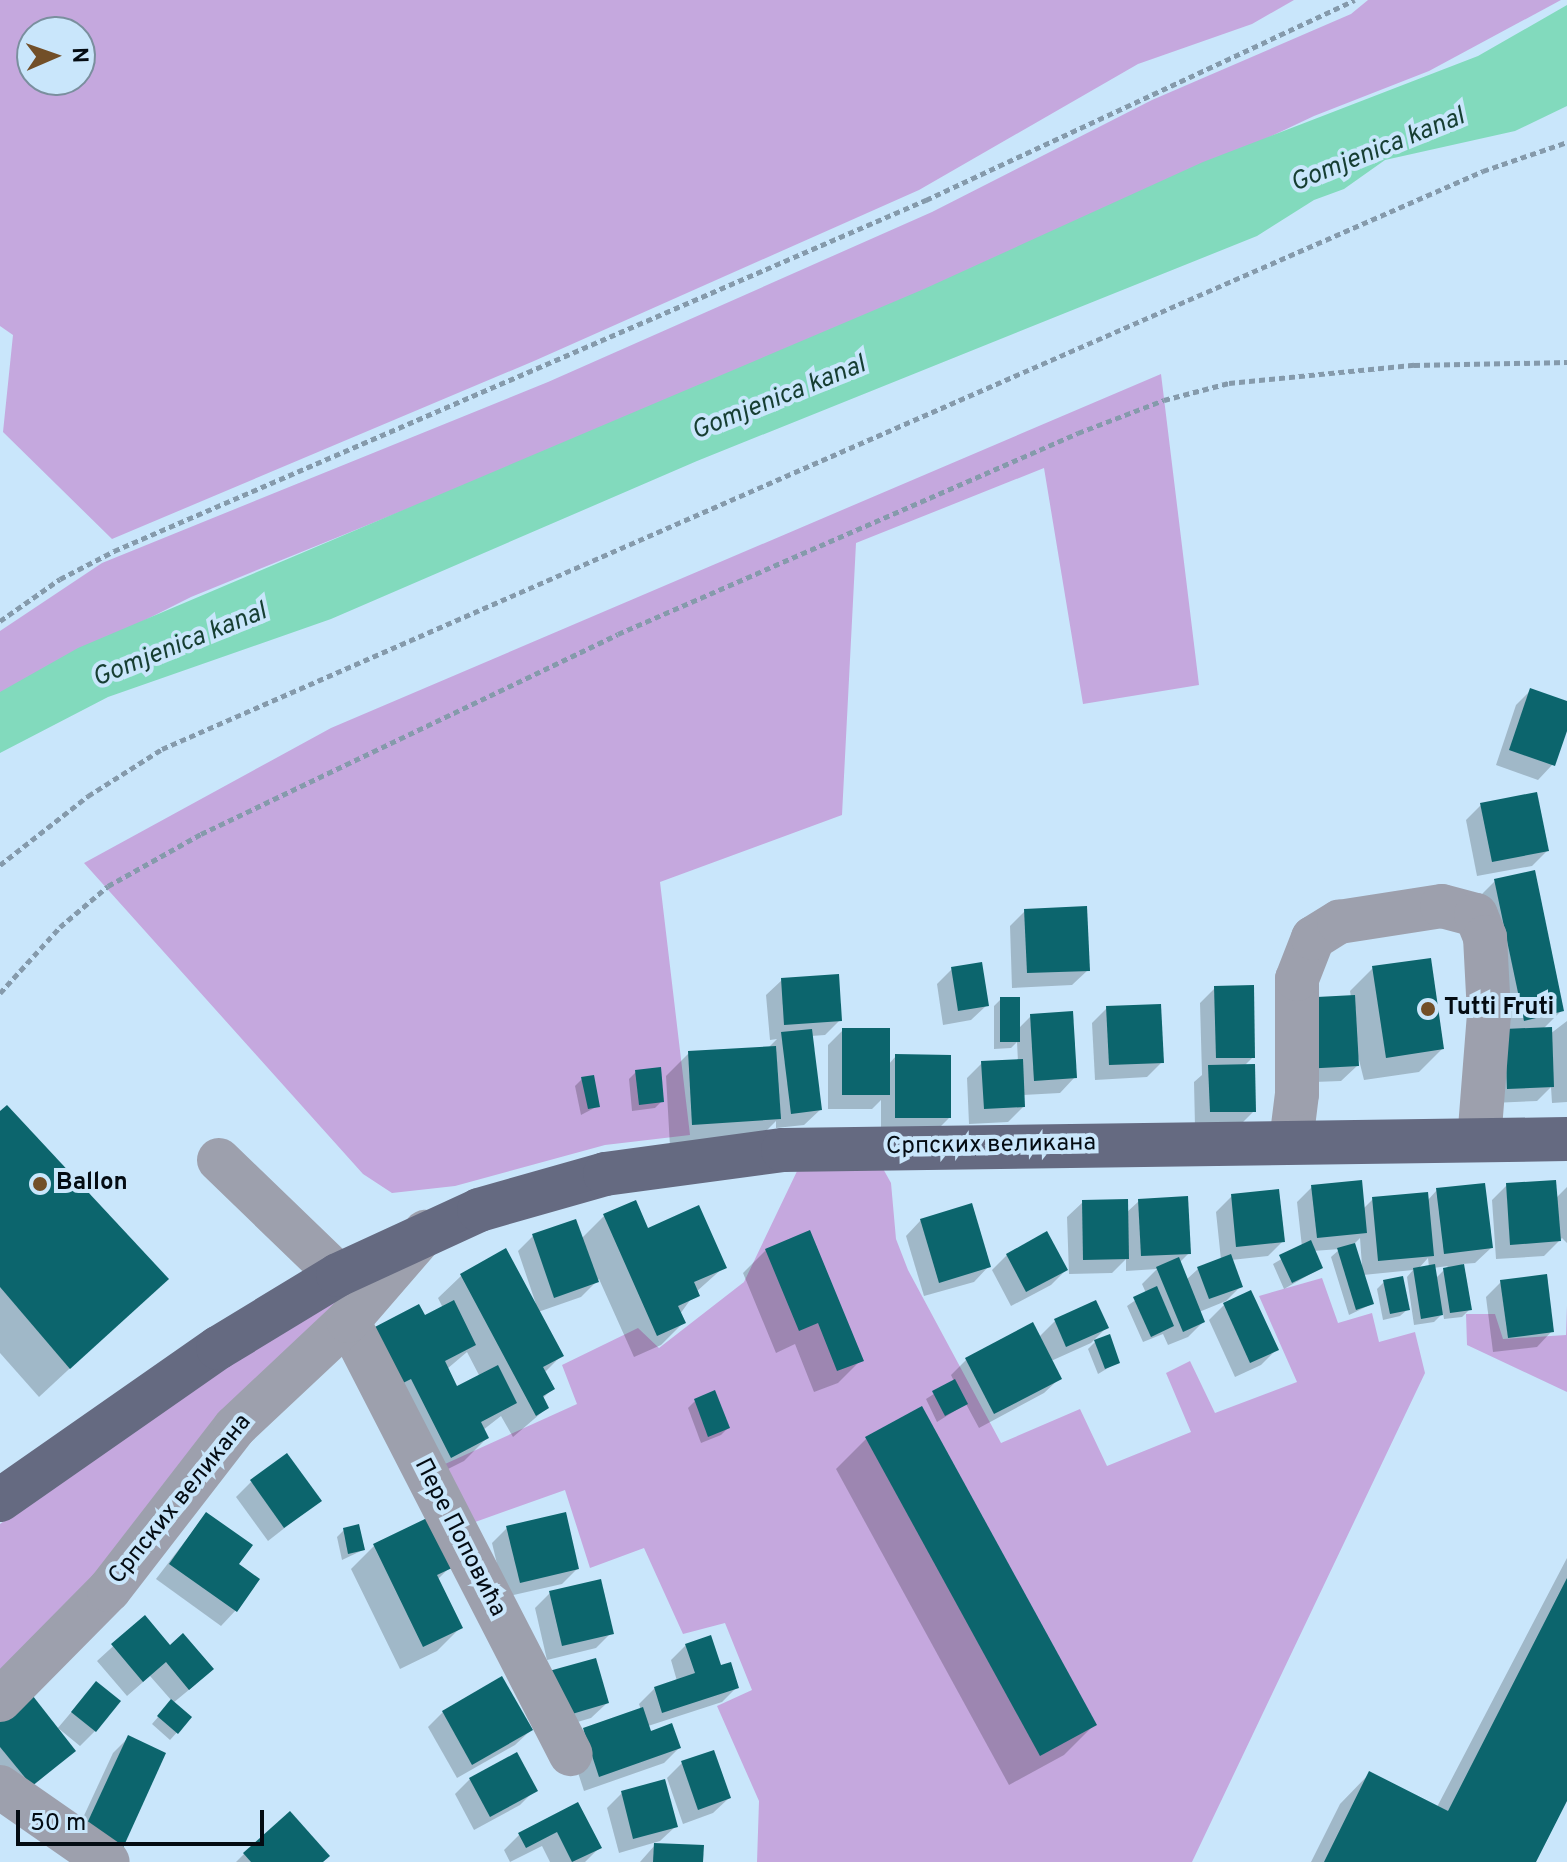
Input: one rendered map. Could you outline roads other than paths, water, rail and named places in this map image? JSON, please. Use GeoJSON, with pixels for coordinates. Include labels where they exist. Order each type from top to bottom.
{"type":"FeatureCollection","features":[{"type":"Feature","properties":{"kind":"main road","name":"Српских великана"},"geometry":{"type":"LineString","coordinates":[[0,1500],[218,1348],[338,1275],[426,1231],[530,1192],[717,1157],[893,1147],[1567,1139]]}},
{"type":"Feature","properties":{"kind":"street"},"geometry":{"type":"LineString","coordinates":[[1291,1142],[1297,1094],[1297,979],[1313,938],[1339,922],[1442,906],[1476,915],[1485,937],[1489,1014],[1479,1140]]}},
{"type":"Feature","properties":{"kind":"street"},"geometry":{"type":"LineString","coordinates":[[219,1160],[338,1275]]}},
{"type":"Feature","properties":{"kind":"street","name":"Српских великана"},"geometry":{"type":"LineString","coordinates":[[0,1700],[109,1590],[235,1427],[348,1321],[426,1231]]}},
{"type":"Feature","properties":{"kind":"street","name":"Пере Поповића"},"geometry":{"type":"LineString","coordinates":[[348,1321],[571,1754]]}},
{"type":"Feature","properties":{"kind":"street"},"geometry":{"type":"LineString","coordinates":[[0,1787],[85,1851],[108,1862]]}},
{"type":"Feature","properties":{"kind":"water","name":"Gomjenica kanal"},"geometry":{"type":"Polygon","coordinates":[[[1567,5],[1567,106],[1515,131],[1385,160],[1344,189],[1314,200],[1257,236],[697,461],[331,619],[108,697],[0,753],[0,692],[78,648],[924,289],[1203,162],[1478,56],[1567,5]]]}},
{"type":"Feature","properties":{"kind":"place","name":"Tutti Fruti"},"geometry":{"type":"Point","coordinates":[1428,1009]}},
{"type":"Feature","properties":{"kind":"place","name":"Ballon"},"geometry":{"type":"Point","coordinates":[40,1184]}}]}
